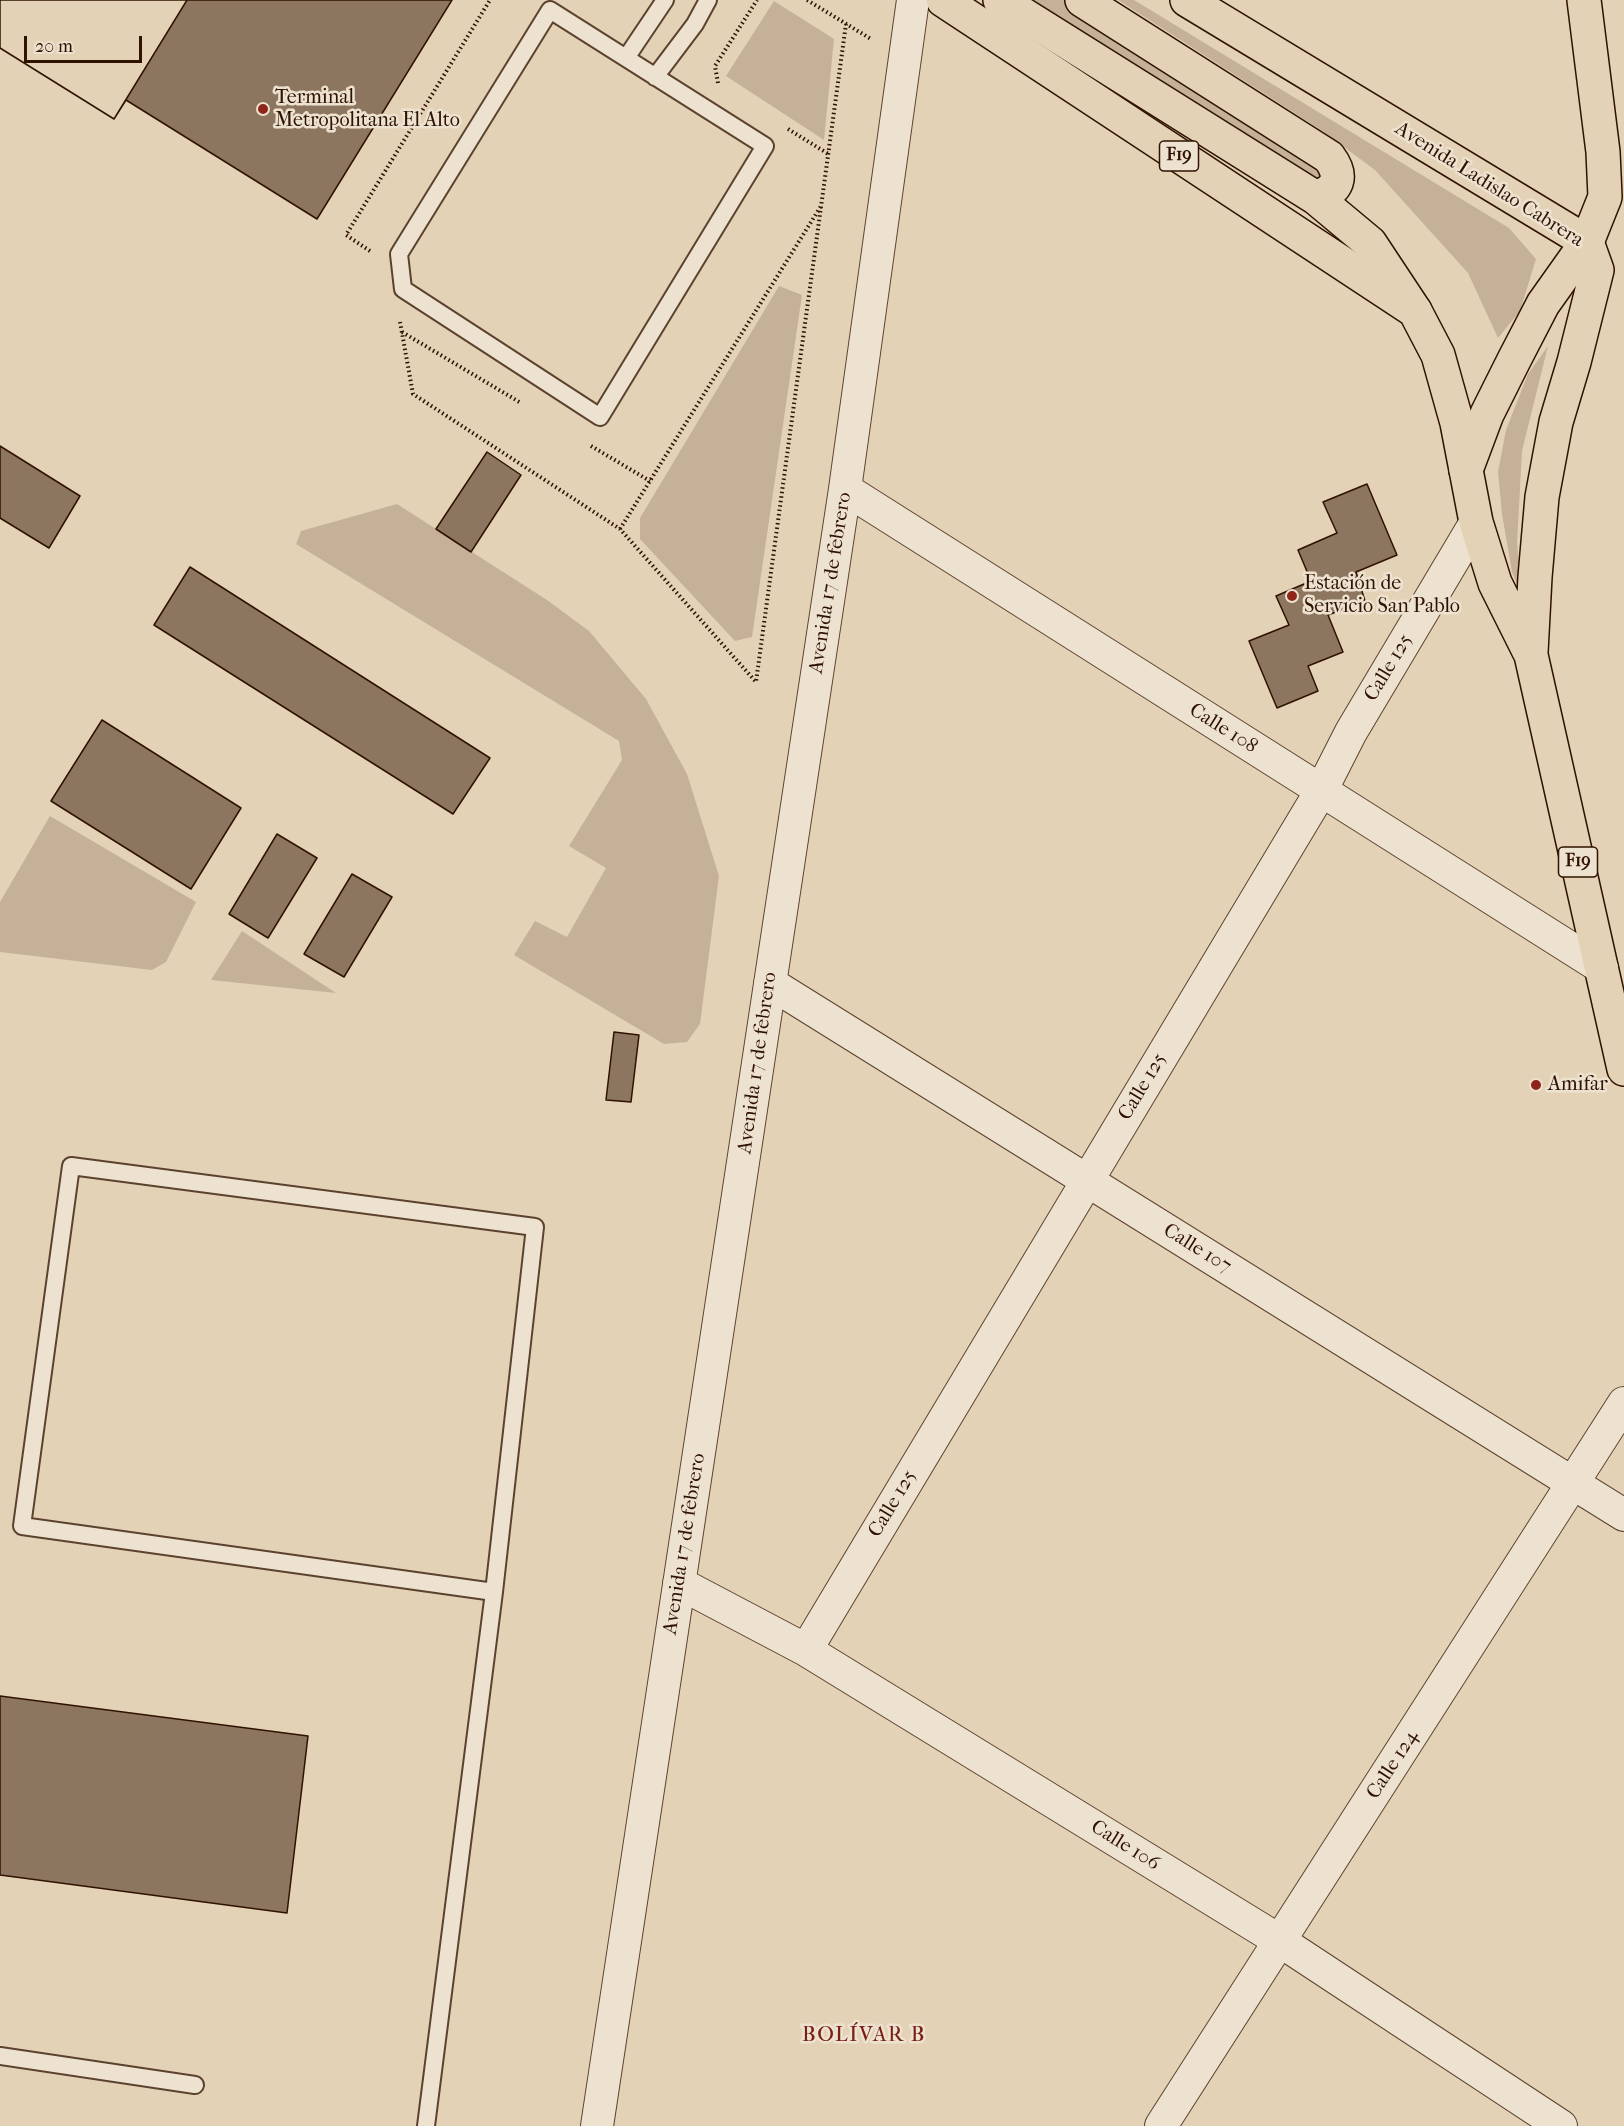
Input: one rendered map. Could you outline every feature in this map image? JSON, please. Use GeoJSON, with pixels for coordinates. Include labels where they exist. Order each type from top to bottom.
{"type":"FeatureCollection","features":[{"type":"Feature","properties":{"kind":"main road","name":"Avenida Ladislao Cabrera"},"geometry":{"type":"LineString","coordinates":[[943,0],[1415,311]]}},
{"type":"Feature","properties":{"kind":"main road","name":"Avenida Ladislao Cabrera"},"geometry":{"type":"LineString","coordinates":[[1000,0],[1316,198],[1370,243],[1415,311],[1438,355],[1457,423],[1476,522],[1495,583],[1531,655],[1624,1069]]}},
{"type":"Feature","properties":{"kind":"main road"},"geometry":{"type":"LineString","coordinates":[[1082,0],[1329,157],[1337,168],[1337,182],[1329,193],[1316,198]]}},
{"type":"Feature","properties":{"kind":"main road","name":"Avenida Ladislao Cabrera"},"geometry":{"type":"LineString","coordinates":[[1187,0],[1587,242],[1597,270],[1574,363],[1556,422],[1542,497],[1534,577],[1531,655]]}},
{"type":"Feature","properties":{"kind":"main road"},"geometry":{"type":"LineString","coordinates":[[1466,470],[1487,414],[1538,314],[1587,242],[1605,197],[1603,152],[1584,0]]}},
{"type":"Feature","properties":{"kind":"street","name":"Avenida 17 de febrero"},"geometry":{"type":"LineString","coordinates":[[597,2126],[845,489],[913,0]]}},
{"type":"Feature","properties":{"kind":"street","name":"Calle 108"},"geometry":{"type":"LineString","coordinates":[[845,489],[1602,968]]}},
{"type":"Feature","properties":{"kind":"street","name":"Calle 125"},"geometry":{"type":"LineString","coordinates":[[806,1650],[1320,790],[1351,732],[1476,522]]}},
{"type":"Feature","properties":{"kind":"street","name":"Calle 107"},"geometry":{"type":"LineString","coordinates":[[770,983],[1624,1515]]}},
{"type":"Feature","properties":{"kind":"street","name":"Calle 124"},"geometry":{"type":"LineString","coordinates":[[1161,2126],[1624,1403]]}},
{"type":"Feature","properties":{"kind":"street","name":"Calle 106"},"geometry":{"type":"LineString","coordinates":[[679,1583],[806,1650],[1280,1941],[1561,2126]]}},
{"type":"Feature","properties":{"kind":"lane"},"geometry":{"type":"LineString","coordinates":[[626,58],[665,0]]}},
{"type":"Feature","properties":{"kind":"lane"},"geometry":{"type":"LineString","coordinates":[[655,77],[695,24],[708,0]]}},
{"type":"Feature","properties":{"kind":"lane"},"geometry":{"type":"LineString","coordinates":[[550,10],[626,58],[765,146],[600,417],[403,289],[399,254],[550,10]]}},
{"type":"Feature","properties":{"kind":"lane"},"geometry":{"type":"LineString","coordinates":[[426,2126],[494,1592],[535,1227],[71,1166],[22,1526],[494,1592]]}},
{"type":"Feature","properties":{"kind":"lane"},"geometry":{"type":"LineString","coordinates":[[0,2056],[195,2085]]}},
{"type":"Feature","properties":{"kind":"path"},"geometry":{"type":"LineString","coordinates":[[718,85],[715,66],[757,0]]}},
{"type":"Feature","properties":{"kind":"path"},"geometry":{"type":"LineString","coordinates":[[807,0],[846,24]]}},
{"type":"Feature","properties":{"kind":"path"},"geometry":{"type":"LineString","coordinates":[[779,123],[830,154]]}},
{"type":"Feature","properties":{"kind":"path"},"geometry":{"type":"LineString","coordinates":[[620,529],[822,204]]}},
{"type":"Feature","properties":{"kind":"shaded area"},"geometry":{"type":"Polygon","coordinates":[[[1023,0],[1063,0],[1332,169],[1321,187],[1023,0]]]}},
{"type":"Feature","properties":{"kind":"shaded area"},"geometry":{"type":"Polygon","coordinates":[[[1118,0],[1134,0],[1509,228],[1536,259],[1520,311],[1498,338],[1468,273],[1375,170],[1321,130],[1118,0]]]}},
{"type":"Feature","properties":{"kind":"shaded area"},"geometry":{"type":"Polygon","coordinates":[[[774,1],[834,39],[824,140],[726,76],[774,1]]]}},
{"type":"Feature","properties":{"kind":"shaded area"},"geometry":{"type":"Polygon","coordinates":[[[779,286],[802,295],[752,637],[735,641],[640,539],[640,518],[779,286]]]}},
{"type":"Feature","properties":{"kind":"shaded area"},"geometry":{"type":"Polygon","coordinates":[[[1548,346],[1522,451],[1517,544],[1522,596],[1512,572],[1502,514],[1498,472],[1506,430],[1528,374],[1548,346]]]}},
{"type":"Feature","properties":{"kind":"shaded area"},"geometry":{"type":"Polygon","coordinates":[[[397,504],[547,600],[589,631],[646,699],[687,774],[719,876],[700,1024],[687,1042],[664,1044],[514,955],[535,921],[567,937],[606,868],[569,846],[622,760],[619,741],[296,544],[301,531],[397,504]]]}},
{"type":"Feature","properties":{"kind":"shaded area"},"geometry":{"type":"Polygon","coordinates":[[[50,816],[196,902],[166,962],[152,970],[0,952],[0,902],[50,816]]]}},
{"type":"Feature","properties":{"kind":"shaded area"},"geometry":{"type":"Polygon","coordinates":[[[242,931],[336,993],[211,980],[242,931]]]}},
{"type":"Feature","properties":{"kind":"building","name":"Terminal Metropolitana El Alto"},"geometry":{"type":"Polygon","coordinates":[[[0,0],[452,0],[317,219],[126,100],[114,119],[0,48],[0,0]]]}},
{"type":"Feature","properties":{"kind":"building"},"geometry":{"type":"Polygon","coordinates":[[[0,0],[187,0],[114,119],[0,48],[0,0]]]}},
{"type":"Feature","properties":{"kind":"building"},"geometry":{"type":"Polygon","coordinates":[[[0,446],[80,496],[49,548],[0,518],[0,446]]]}},
{"type":"Feature","properties":{"kind":"building"},"geometry":{"type":"Polygon","coordinates":[[[487,452],[521,475],[471,552],[436,529],[487,452]]]}},
{"type":"Feature","properties":{"kind":"building"},"geometry":{"type":"Polygon","coordinates":[[[1367,484],[1397,555],[1356,572],[1365,601],[1328,615],[1343,652],[1308,666],[1318,691],[1277,708],[1249,641],[1289,625],[1276,596],[1311,581],[1298,550],[1337,533],[1323,502],[1367,484]]]}},
{"type":"Feature","properties":{"kind":"building"},"geometry":{"type":"Polygon","coordinates":[[[190,567],[490,758],[453,814],[154,625],[190,567]]]}},
{"type":"Feature","properties":{"kind":"building"},"geometry":{"type":"Polygon","coordinates":[[[102,720],[241,808],[191,889],[51,801],[102,720]]]}},
{"type":"Feature","properties":{"kind":"building"},"geometry":{"type":"Polygon","coordinates":[[[277,834],[317,858],[268,938],[229,914],[277,834]]]}},
{"type":"Feature","properties":{"kind":"building"},"geometry":{"type":"Polygon","coordinates":[[[352,874],[392,897],[344,977],[304,954],[352,874]]]}},
{"type":"Feature","properties":{"kind":"building"},"geometry":{"type":"Polygon","coordinates":[[[614,1032],[639,1035],[631,1102],[606,1100],[614,1032]]]}},
{"type":"Feature","properties":{"kind":"building"},"geometry":{"type":"Polygon","coordinates":[[[0,1696],[308,1736],[287,1913],[0,1875],[0,1696]]]}},
{"type":"Feature","properties":{"kind":"place","name":"Terminal Metropolitana El Alto"},"geometry":{"type":"Point","coordinates":[263,109]}},
{"type":"Feature","properties":{"kind":"place","name":"Estación de Servicio San Pablo"},"geometry":{"type":"Point","coordinates":[1292,596]}},
{"type":"Feature","properties":{"kind":"place","name":"Amifar"},"geometry":{"type":"Point","coordinates":[1536,1085]}},
{"type":"Feature","properties":{"kind":"district","name":"BOLÍVAR B"},"geometry":{"type":"Point","coordinates":[864,2036]}}]}
